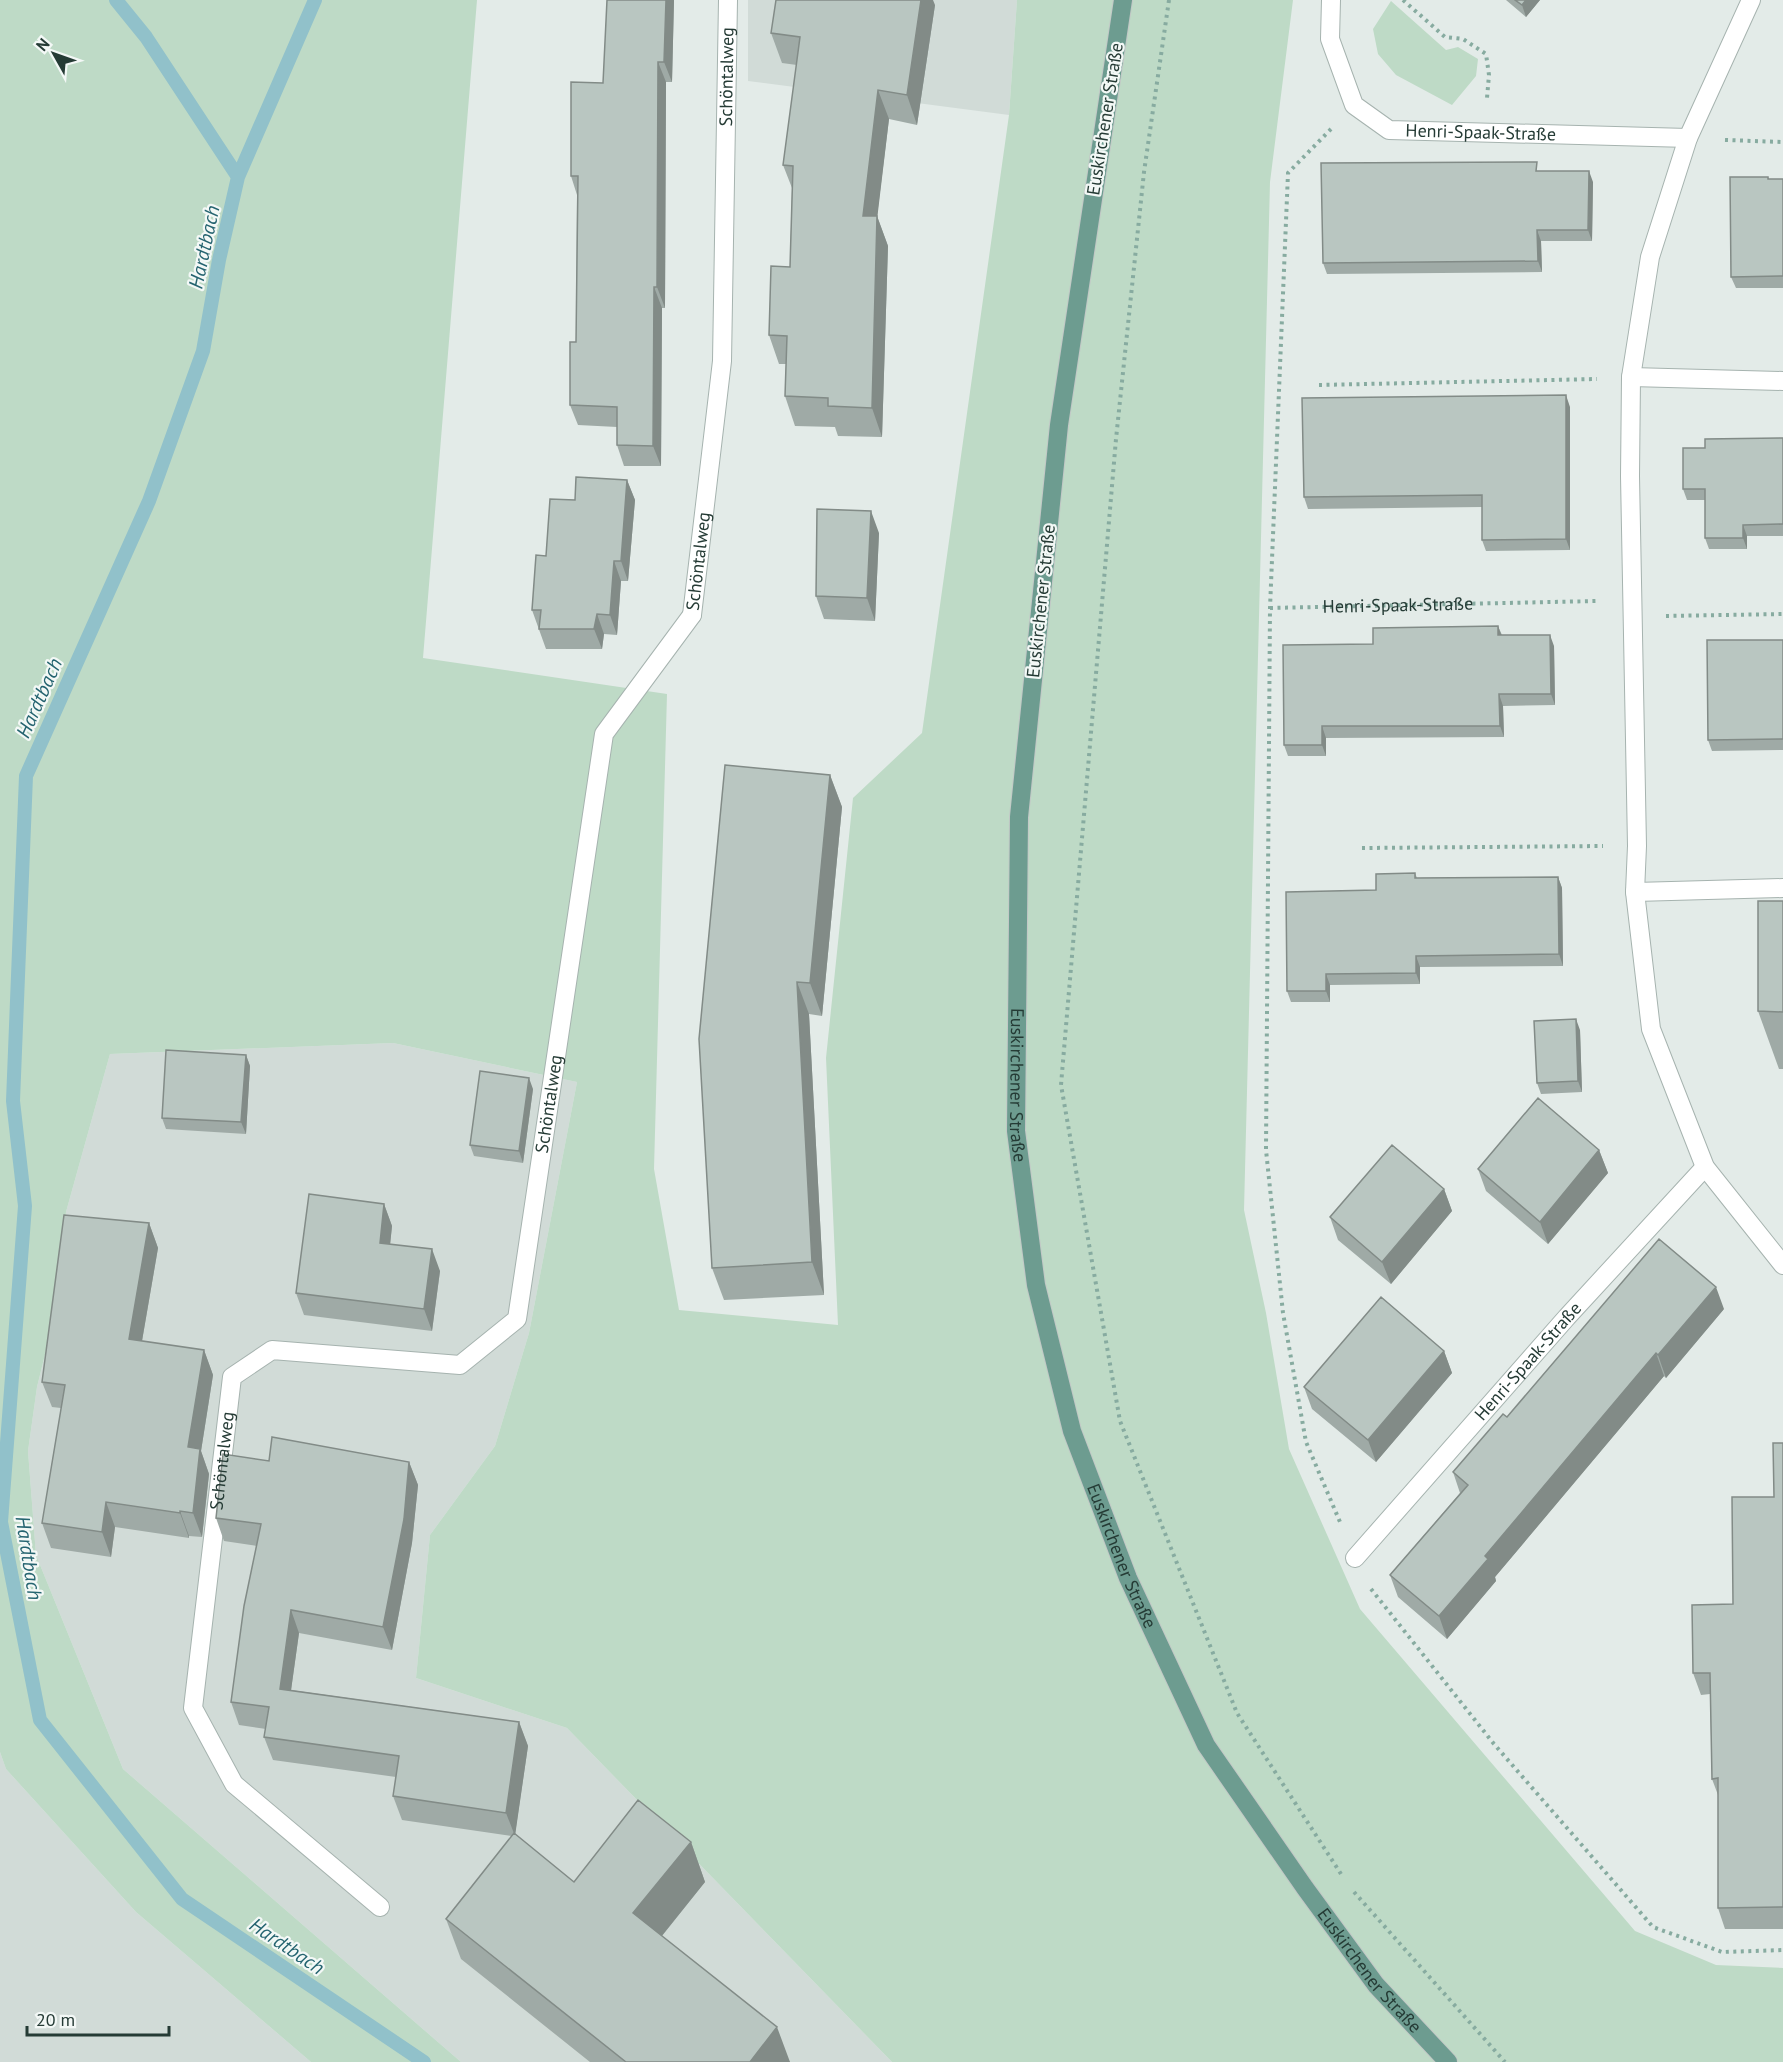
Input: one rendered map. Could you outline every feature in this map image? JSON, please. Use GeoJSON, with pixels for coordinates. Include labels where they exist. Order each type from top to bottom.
{"type":"FeatureCollection","features":[{"type":"Feature","properties":{"kind":"main road","name":"Euskirchener Straße"},"geometry":{"type":"LineString","coordinates":[[1123,0],[1059,425],[1019,817],[1016,1131],[1036,1285],[1072,1431],[1128,1578],[1206,1745],[1305,1888],[1376,1985],[1448,2062]]}},
{"type":"Feature","properties":{"kind":"street","name":"Schöntalweg"},"geometry":{"type":"LineString","coordinates":[[380,1907],[234,1784],[193,1708],[232,1377],[272,1350],[460,1365],[517,1319],[604,734],[692,615],[722,361],[728,0]]}},
{"type":"Feature","properties":{"kind":"street"},"geometry":{"type":"LineString","coordinates":[[1331,0],[1330,39],[1354,105]]}},
{"type":"Feature","properties":{"kind":"street"},"geometry":{"type":"LineString","coordinates":[[1751,0],[1688,138],[1650,257],[1631,377],[1630,477],[1637,846],[1635,892],[1651,1029],[1705,1167],[1783,1265]]}},
{"type":"Feature","properties":{"kind":"street","name":"Henri-Spaak-Straße"},"geometry":{"type":"LineString","coordinates":[[1354,105],[1389,130],[1688,138]]}},
{"type":"Feature","properties":{"kind":"street"},"geometry":{"type":"LineString","coordinates":[[1631,377],[1783,381]]}},
{"type":"Feature","properties":{"kind":"street"},"geometry":{"type":"LineString","coordinates":[[1635,892],[1783,888]]}},
{"type":"Feature","properties":{"kind":"street","name":"Henri-Spaak-Straße"},"geometry":{"type":"LineString","coordinates":[[1355,1558],[1567,1317],[1705,1167]]}},
{"type":"Feature","properties":{"kind":"path"},"geometry":{"type":"LineString","coordinates":[[1169,0],[1144,172],[1116,439],[1061,1086],[1119,1421],[1237,1713],[1342,1876]]}},
{"type":"Feature","properties":{"kind":"path"},"geometry":{"type":"LineString","coordinates":[[1404,0],[1445,37],[1463,39],[1486,54],[1489,75],[1483,132]]}},
{"type":"Feature","properties":{"kind":"path"},"geometry":{"type":"LineString","coordinates":[[1354,105],[1288,172],[1270,609],[1266,1150],[1283,1313],[1306,1442],[1355,1558],[1374,1595],[1494,1744],[1653,1927],[1722,1952],[1783,1950]]}},
{"type":"Feature","properties":{"kind":"path"},"geometry":{"type":"LineString","coordinates":[[1688,138],[1783,142]]}},
{"type":"Feature","properties":{"kind":"path"},"geometry":{"type":"LineString","coordinates":[[1319,385],[1560,381],[1631,377]]}},
{"type":"Feature","properties":{"kind":"path","name":"Henri-Spaak-Straße"},"geometry":{"type":"LineString","coordinates":[[1270,609],[1632,608],[1783,614]]}},
{"type":"Feature","properties":{"kind":"path"},"geometry":{"type":"LineString","coordinates":[[1362,848],[1637,846]]}},
{"type":"Feature","properties":{"kind":"path"},"geometry":{"type":"LineString","coordinates":[[1349,1886],[1505,2062]]}},
{"type":"Feature","properties":{"kind":"shaded area"},"geometry":{"type":"Polygon","coordinates":[[[748,0],[1017,0],[1009,115],[748,81],[748,0]]]}},
{"type":"Feature","properties":{"kind":"shaded area"},"geometry":{"type":"Polygon","coordinates":[[[393,1043],[577,1082],[529,1333],[495,1446],[430,1535],[416,1678],[567,1728],[892,2062],[461,2062],[123,1769],[36,1555],[28,1451],[37,1387],[56,1310],[66,1212],[110,1054],[393,1043]]]}},
{"type":"Feature","properties":{"kind":"shaded area"},"geometry":{"type":"Polygon","coordinates":[[[0,1752],[6,1769],[136,1912],[311,2062],[0,2062],[0,1752]]]}},
{"type":"Feature","properties":{"kind":"green space"},"geometry":{"type":"Polygon","coordinates":[[[0,0],[477,0],[423,658],[667,694],[654,1169],[679,1310],[838,1325],[826,1058],[853,798],[922,733],[1009,115],[1017,0],[1293,0],[1270,182],[1244,1210],[1266,1313],[1289,1449],[1360,1609],[1635,1931],[1716,1965],[1783,1968],[1783,2062],[892,2062],[567,1728],[416,1678],[430,1535],[495,1446],[529,1333],[577,1082],[393,1043],[110,1054],[66,1212],[56,1310],[37,1387],[28,1451],[36,1555],[123,1769],[461,2062],[311,2062],[136,1912],[6,1769],[0,1752],[0,0]]]}},
{"type":"Feature","properties":{"kind":"green space"},"geometry":{"type":"Polygon","coordinates":[[[1391,1],[1446,50],[1458,47],[1478,59],[1476,76],[1452,105],[1396,75],[1378,54],[1373,29],[1391,1]]]}},
{"type":"Feature","properties":{"kind":"building"},"geometry":{"type":"Polygon","coordinates":[[[607,0],[666,0],[664,62],[658,62],[657,287],[654,287],[653,446],[617,445],[617,407],[570,405],[570,342],[576,342],[578,176],[571,176],[571,82],[603,83],[607,0]]]}},
{"type":"Feature","properties":{"kind":"building"},"geometry":{"type":"Polygon","coordinates":[[[776,0],[921,0],[907,95],[878,90],[863,216],[877,216],[872,408],[828,406],[828,398],[785,396],[787,336],[769,335],[771,266],[790,267],[793,166],[783,165],[800,37],[771,33],[776,0]]]}},
{"type":"Feature","properties":{"kind":"building"},"geometry":{"type":"Polygon","coordinates":[[[1515,0],[1526,0],[1522,5],[1515,0]]]}},
{"type":"Feature","properties":{"kind":"building"},"geometry":{"type":"Polygon","coordinates":[[[1537,162],[1536,171],[1589,171],[1588,230],[1537,230],[1538,261],[1323,263],[1321,163],[1537,162]]]}},
{"type":"Feature","properties":{"kind":"building"},"geometry":{"type":"Polygon","coordinates":[[[1730,177],[1783,179],[1783,276],[1731,277],[1730,177]]]}},
{"type":"Feature","properties":{"kind":"building"},"geometry":{"type":"Polygon","coordinates":[[[1566,395],[1566,539],[1482,540],[1482,495],[1304,497],[1302,398],[1566,395]]]}},
{"type":"Feature","properties":{"kind":"building"},"geometry":{"type":"Polygon","coordinates":[[[1783,438],[1783,524],[1743,525],[1743,538],[1705,538],[1705,489],[1683,489],[1683,448],[1705,448],[1705,439],[1783,438]]]}},
{"type":"Feature","properties":{"kind":"building"},"geometry":{"type":"Polygon","coordinates":[[[576,477],[627,480],[621,561],[614,561],[610,615],[597,614],[594,629],[539,629],[541,610],[532,610],[536,555],[546,556],[550,499],[575,500],[576,477]]]}},
{"type":"Feature","properties":{"kind":"building"},"geometry":{"type":"Polygon","coordinates":[[[817,509],[871,511],[867,598],[816,596],[817,509]]]}},
{"type":"Feature","properties":{"kind":"building"},"geometry":{"type":"Polygon","coordinates":[[[1498,626],[1498,635],[1550,635],[1551,694],[1499,694],[1500,726],[1322,726],[1322,745],[1284,745],[1283,645],[1373,644],[1373,628],[1498,626]]]}},
{"type":"Feature","properties":{"kind":"building"},"geometry":{"type":"Polygon","coordinates":[[[1707,640],[1783,640],[1783,739],[1708,740],[1707,640]]]}},
{"type":"Feature","properties":{"kind":"building"},"geometry":{"type":"Polygon","coordinates":[[[725,765],[830,775],[810,983],[797,982],[812,1262],[712,1268],[699,1039],[725,765]]]}},
{"type":"Feature","properties":{"kind":"building"},"geometry":{"type":"Polygon","coordinates":[[[1415,873],[1415,878],[1558,877],[1559,954],[1416,956],[1416,973],[1326,974],[1326,991],[1287,991],[1286,892],[1376,890],[1376,874],[1415,873]]]}},
{"type":"Feature","properties":{"kind":"building"},"geometry":{"type":"Polygon","coordinates":[[[1758,901],[1783,901],[1783,1012],[1758,1011],[1758,901]]]}},
{"type":"Feature","properties":{"kind":"building"},"geometry":{"type":"Polygon","coordinates":[[[1576,1019],[1578,1081],[1537,1083],[1534,1021],[1576,1019]]]}},
{"type":"Feature","properties":{"kind":"building"},"geometry":{"type":"Polygon","coordinates":[[[166,1050],[246,1055],[241,1122],[162,1118],[166,1050]]]}},
{"type":"Feature","properties":{"kind":"building"},"geometry":{"type":"Polygon","coordinates":[[[480,1071],[529,1078],[519,1151],[470,1145],[480,1071]]]}},
{"type":"Feature","properties":{"kind":"building"},"geometry":{"type":"Polygon","coordinates":[[[1538,1098],[1599,1150],[1540,1222],[1478,1169],[1538,1098]]]}},
{"type":"Feature","properties":{"kind":"building"},"geometry":{"type":"Polygon","coordinates":[[[1392,1145],[1444,1189],[1382,1262],[1330,1217],[1392,1145]]]}},
{"type":"Feature","properties":{"kind":"building"},"geometry":{"type":"Polygon","coordinates":[[[309,1194],[384,1204],[380,1243],[432,1249],[424,1309],[296,1293],[309,1194]]]}},
{"type":"Feature","properties":{"kind":"building"},"geometry":{"type":"Polygon","coordinates":[[[64,1215],[149,1223],[129,1339],[204,1350],[188,1447],[200,1449],[193,1513],[106,1502],[102,1532],[42,1523],[65,1385],[42,1382],[64,1215]]]}},
{"type":"Feature","properties":{"kind":"building"},"geometry":{"type":"Polygon","coordinates":[[[1659,1239],[1716,1287],[1658,1355],[1656,1353],[1485,1556],[1488,1559],[1439,1616],[1390,1575],[1468,1485],[1453,1472],[1503,1414],[1507,1417],[1659,1239]]]}},
{"type":"Feature","properties":{"kind":"building"},"geometry":{"type":"Polygon","coordinates":[[[1381,1297],[1444,1351],[1368,1440],[1304,1387],[1381,1297]]]}},
{"type":"Feature","properties":{"kind":"building"},"geometry":{"type":"Polygon","coordinates":[[[272,1437],[409,1462],[404,1519],[383,1627],[291,1610],[280,1689],[519,1722],[506,1813],[393,1796],[399,1756],[264,1737],[269,1707],[231,1702],[244,1606],[261,1524],[216,1518],[223,1454],[269,1461],[272,1437]]]}},
{"type":"Feature","properties":{"kind":"building"},"geometry":{"type":"Polygon","coordinates":[[[1773,1443],[1783,1443],[1783,1907],[1718,1908],[1718,1778],[1712,1779],[1710,1673],[1693,1673],[1692,1605],[1733,1604],[1732,1497],[1774,1497],[1773,1443]]]}},
{"type":"Feature","properties":{"kind":"building"},"geometry":{"type":"Polygon","coordinates":[[[638,1800],[691,1842],[633,1913],[777,2027],[750,2062],[626,2062],[446,1919],[514,1833],[574,1882],[638,1800]]]}},
{"type":"Feature","properties":{"kind":"waterway"},"geometry":{"type":"LineString","coordinates":[[116,0],[146,37],[238,177]]}},
{"type":"Feature","properties":{"kind":"waterway","name":"Hardtbach"},"geometry":{"type":"LineString","coordinates":[[315,0],[238,177],[219,260],[203,351],[149,501],[26,776],[13,1101],[25,1206],[1,1522],[40,1720],[182,1899],[424,2062]]}}]}
